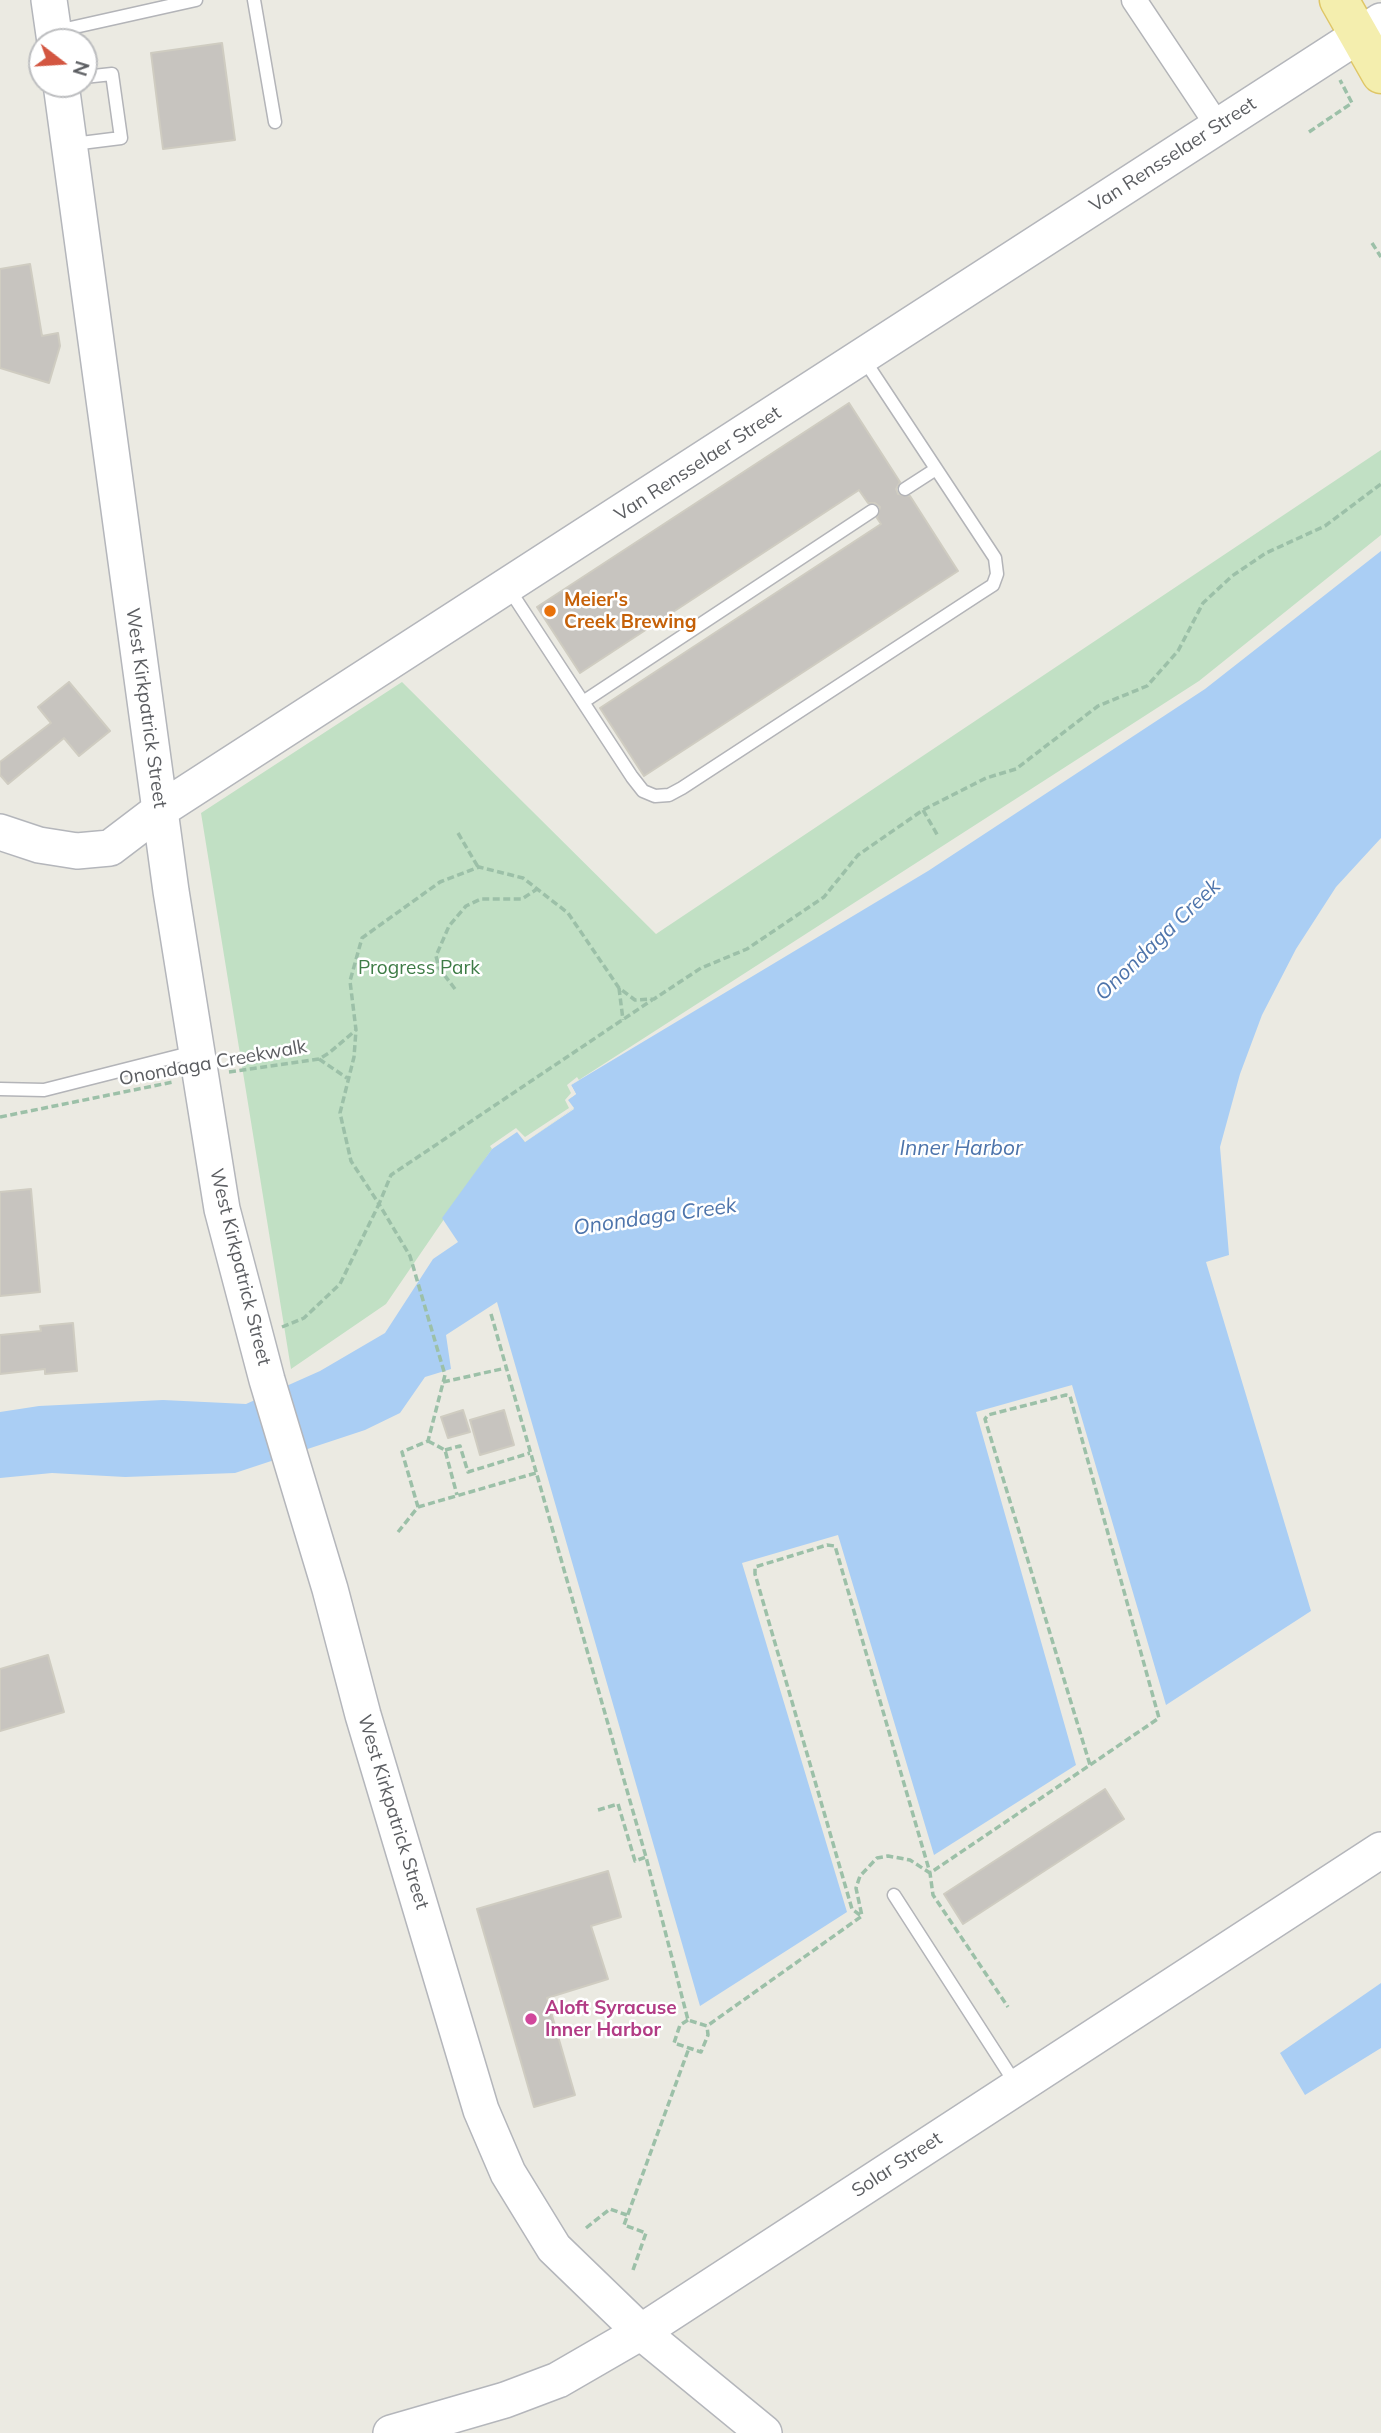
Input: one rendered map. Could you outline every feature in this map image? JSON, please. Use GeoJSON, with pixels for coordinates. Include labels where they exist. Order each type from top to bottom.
{"type":"FeatureCollection","features":[{"type":"Feature","properties":{"kind":"main road"},"geometry":{"type":"LineString","coordinates":[[1339,0],[1370,28],[1381,74]]}},
{"type":"Feature","properties":{"kind":"street"},"geometry":{"type":"LineString","coordinates":[[1134,0],[1218,127]]}},
{"type":"Feature","properties":{"kind":"street","name":"Van Rensselaer Street"},"geometry":{"type":"LineString","coordinates":[[0,832],[39,845],[95,851],[110,848],[160,810],[1370,28]]}},
{"type":"Feature","properties":{"kind":"street","name":"West Kirkpatrick Street"},"geometry":{"type":"LineString","coordinates":[[63,98],[160,810],[222,1209],[267,1380],[295,1470],[363,1715],[481,2110],[508,2173],[554,2248],[641,2332],[764,2433]]}},
{"type":"Feature","properties":{"kind":"street","name":"Solar Street"},"geometry":{"type":"LineString","coordinates":[[391,2433],[505,2400],[558,2380],[641,2332],[1381,1850]]}},
{"type":"Feature","properties":{"kind":"lane"},"geometry":{"type":"LineString","coordinates":[[53,25],[196,0]]}},
{"type":"Feature","properties":{"kind":"lane"},"geometry":{"type":"LineString","coordinates":[[254,0],[275,122]]}},
{"type":"Feature","properties":{"kind":"lane"},"geometry":{"type":"LineString","coordinates":[[69,144],[121,138],[112,74],[98,76]]}},
{"type":"Feature","properties":{"kind":"lane"},"geometry":{"type":"LineString","coordinates":[[508,587],[643,791],[655,796],[669,795],[993,585],[997,574],[995,558],[862,357]]}},
{"type":"Feature","properties":{"kind":"lane"},"geometry":{"type":"LineString","coordinates":[[905,489],[936,469]]}},
{"type":"Feature","properties":{"kind":"lane"},"geometry":{"type":"LineString","coordinates":[[583,702],[872,510]]}},
{"type":"Feature","properties":{"kind":"lane"},"geometry":{"type":"LineString","coordinates":[[0,1089],[44,1090],[199,1064]]}},
{"type":"Feature","properties":{"kind":"lane"},"geometry":{"type":"LineString","coordinates":[[894,1895],[1017,2087]]}},
{"type":"Feature","properties":{"kind":"path"},"geometry":{"type":"LineString","coordinates":[[1309,132],[1352,103],[1325,56]]}},
{"type":"Feature","properties":{"kind":"path"},"geometry":{"type":"LineString","coordinates":[[1372,243],[1381,257]]}},
{"type":"Feature","properties":{"kind":"path"},"geometry":{"type":"LineString","coordinates":[[257,1337],[304,1318],[340,1284],[391,1175],[701,968],[747,950],[824,897],[858,855],[923,810],[986,778],[1016,769],[1098,706],[1147,687],[1178,651],[1203,604],[1232,576],[1266,553],[1325,526],[1381,484]]}},
{"type":"Feature","properties":{"kind":"path"},"geometry":{"type":"LineString","coordinates":[[923,810],[938,836]]}},
{"type":"Feature","properties":{"kind":"path"},"geometry":{"type":"LineString","coordinates":[[458,833],[479,867]]}},
{"type":"Feature","properties":{"kind":"path"},"geometry":{"type":"LineString","coordinates":[[428,1441],[445,1375],[410,1256],[351,1161],[340,1113],[354,1057],[356,1030],[350,981],[362,938],[440,882],[479,867],[523,878],[568,913],[618,988],[635,1000],[654,999]]}},
{"type":"Feature","properties":{"kind":"path"},"geometry":{"type":"LineString","coordinates":[[455,989],[439,968],[436,956],[449,926],[466,906],[481,899],[522,899],[537,890]]}},
{"type":"Feature","properties":{"kind":"path"},"geometry":{"type":"LineString","coordinates":[[618,988],[623,1020]]}},
{"type":"Feature","properties":{"kind":"path","name":"Onondaga Creekwalk"},"geometry":{"type":"LineString","coordinates":[[0,1117],[199,1064],[319,1059],[356,1030]]}},
{"type":"Feature","properties":{"kind":"path"},"geometry":{"type":"LineString","coordinates":[[319,1059],[347,1078]]}},
{"type":"Feature","properties":{"kind":"path"},"geometry":{"type":"LineString","coordinates":[[491,1314],[646,1857],[688,2020]]}},
{"type":"Feature","properties":{"kind":"path"},"geometry":{"type":"LineString","coordinates":[[443,1382],[506,1368]]}},
{"type":"Feature","properties":{"kind":"path"},"geometry":{"type":"LineString","coordinates":[[930,1873],[1090,1765],[1159,1718],[1085,1448],[1070,1396],[1066,1395],[988,1415],[985,1419],[1090,1765]]}},
{"type":"Feature","properties":{"kind":"path"},"geometry":{"type":"LineString","coordinates":[[428,1441],[445,1450],[460,1446],[468,1472],[530,1453]]}},
{"type":"Feature","properties":{"kind":"path"},"geometry":{"type":"LineString","coordinates":[[418,1507],[402,1452],[428,1441]]}},
{"type":"Feature","properties":{"kind":"path"},"geometry":{"type":"LineString","coordinates":[[445,1450],[457,1496]]}},
{"type":"Feature","properties":{"kind":"path"},"geometry":{"type":"LineString","coordinates":[[398,1532],[418,1507],[536,1473]]}},
{"type":"Feature","properties":{"kind":"path"},"geometry":{"type":"LineString","coordinates":[[862,1916],[852,1909],[755,1567],[827,1545],[835,1546],[930,1873],[933,1895],[1008,2007]]}},
{"type":"Feature","properties":{"kind":"path"},"geometry":{"type":"LineString","coordinates":[[598,1810],[618,1804],[635,1861],[646,1857]]}},
{"type":"Feature","properties":{"kind":"path"},"geometry":{"type":"LineString","coordinates":[[862,1916],[856,1888],[860,1876],[877,1858],[888,1856],[910,1860],[930,1873]]}},
{"type":"Feature","properties":{"kind":"path"},"geometry":{"type":"LineString","coordinates":[[707,2026],[862,1916]]}},
{"type":"Feature","properties":{"kind":"path"},"geometry":{"type":"LineString","coordinates":[[688,2020],[707,2026],[708,2035],[701,2052],[674,2043],[680,2025],[688,2020]]}},
{"type":"Feature","properties":{"kind":"path"},"geometry":{"type":"LineString","coordinates":[[633,2270],[646,2233],[624,2225],[689,2048]]}},
{"type":"Feature","properties":{"kind":"path"},"geometry":{"type":"LineString","coordinates":[[586,2228],[610,2209],[627,2215]]}},
{"type":"Feature","properties":{"kind":"green space","name":"Progress Park"},"geometry":{"type":"Polygon","coordinates":[[[1381,450],[1381,535],[1199,681],[571,1085],[574,1108],[525,1142],[492,1149],[386,1304],[291,1369],[201,813],[402,682],[656,934],[1381,450]]]}},
{"type":"Feature","properties":{"kind":"water","name":"Inner Harbor"},"geometry":{"type":"Polygon","coordinates":[[[1381,551],[1381,838],[1336,887],[1296,949],[1262,1015],[1240,1074],[1220,1147],[1229,1255],[1206,1262],[1311,1611],[1166,1705],[1072,1385],[976,1412],[1076,1765],[934,1855],[838,1535],[742,1563],[847,1912],[700,2006],[497,1302],[446,1335],[451,1369],[425,1377],[400,1413],[365,1430],[235,1473],[125,1477],[52,1473],[0,1478],[0,1412],[39,1406],[163,1400],[246,1404],[320,1371],[385,1333],[433,1259],[458,1242],[442,1218],[492,1149],[517,1131],[525,1142],[574,1109],[568,1100],[576,1094],[571,1085],[928,871],[1205,689],[1381,551]]]}},
{"type":"Feature","properties":{"kind":"water"},"geometry":{"type":"Polygon","coordinates":[[[1381,1983],[1381,2048],[1305,2095],[1280,2053],[1381,1983]]]}},
{"type":"Feature","properties":{"kind":"pier"},"geometry":{"type":"Polygon","coordinates":[[[577,1077],[579,1080],[571,1085],[576,1094],[568,1100],[574,1108],[525,1142],[517,1132],[492,1149],[490,1146],[516,1128],[525,1137],[569,1108],[565,1100],[571,1093],[567,1085],[577,1077]]]}},
{"type":"Feature","properties":{"kind":"building"},"geometry":{"type":"Polygon","coordinates":[[[222,43],[235,140],[163,149],[151,53],[222,43]]]}},
{"type":"Feature","properties":{"kind":"building"},"geometry":{"type":"Polygon","coordinates":[[[30,264],[42,336],[58,333],[60,346],[49,383],[0,368],[0,269],[30,264]]]}},
{"type":"Feature","properties":{"kind":"building"},"geometry":{"type":"Polygon","coordinates":[[[849,403],[900,482],[896,489],[898,494],[910,496],[958,571],[644,776],[600,708],[881,524],[877,518],[880,507],[875,503],[868,503],[859,490],[580,673],[537,607],[849,403]]]}},
{"type":"Feature","properties":{"kind":"building"},"geometry":{"type":"Polygon","coordinates":[[[69,682],[110,731],[79,756],[64,738],[8,784],[0,775],[0,762],[51,723],[38,707],[69,682]]]}},
{"type":"Feature","properties":{"kind":"building"},"geometry":{"type":"Polygon","coordinates":[[[31,1189],[40,1292],[0,1296],[0,1192],[31,1189]]]}},
{"type":"Feature","properties":{"kind":"building"},"geometry":{"type":"Polygon","coordinates":[[[73,1323],[77,1371],[45,1374],[45,1369],[0,1374],[0,1335],[41,1331],[40,1326],[73,1323]]]}},
{"type":"Feature","properties":{"kind":"building"},"geometry":{"type":"Polygon","coordinates":[[[463,1410],[470,1432],[448,1438],[441,1417],[463,1410]]]}},
{"type":"Feature","properties":{"kind":"building"},"geometry":{"type":"Polygon","coordinates":[[[504,1410],[514,1445],[480,1455],[470,1420],[504,1410]]]}},
{"type":"Feature","properties":{"kind":"building"},"geometry":{"type":"Polygon","coordinates":[[[48,1655],[64,1712],[0,1731],[0,1669],[48,1655]]]}},
{"type":"Feature","properties":{"kind":"building"},"geometry":{"type":"Polygon","coordinates":[[[1105,1789],[1124,1819],[963,1924],[944,1894],[1105,1789]]]}},
{"type":"Feature","properties":{"kind":"building","name":"Aloft Syracuse Inner Harbor"},"geometry":{"type":"Polygon","coordinates":[[[608,1871],[621,1917],[591,1926],[608,1979],[547,1998],[575,2095],[534,2107],[477,1909],[608,1871]]]}},
{"type":"Feature","properties":{"kind":"place","name":"Meier's Creek Brewing"},"geometry":{"type":"Point","coordinates":[550,611]}},
{"type":"Feature","properties":{"kind":"place","name":"Aloft Syracuse Inner Harbor"},"geometry":{"type":"Point","coordinates":[531,2019]}},
{"type":"Feature","properties":{"kind":"water label","name":"Onondaga Creek"},"geometry":{"type":"Point","coordinates":[1158,940]}},
{"type":"Feature","properties":{"kind":"water label","name":"Onondaga Creek"},"geometry":{"type":"Point","coordinates":[655,1217]}}]}
